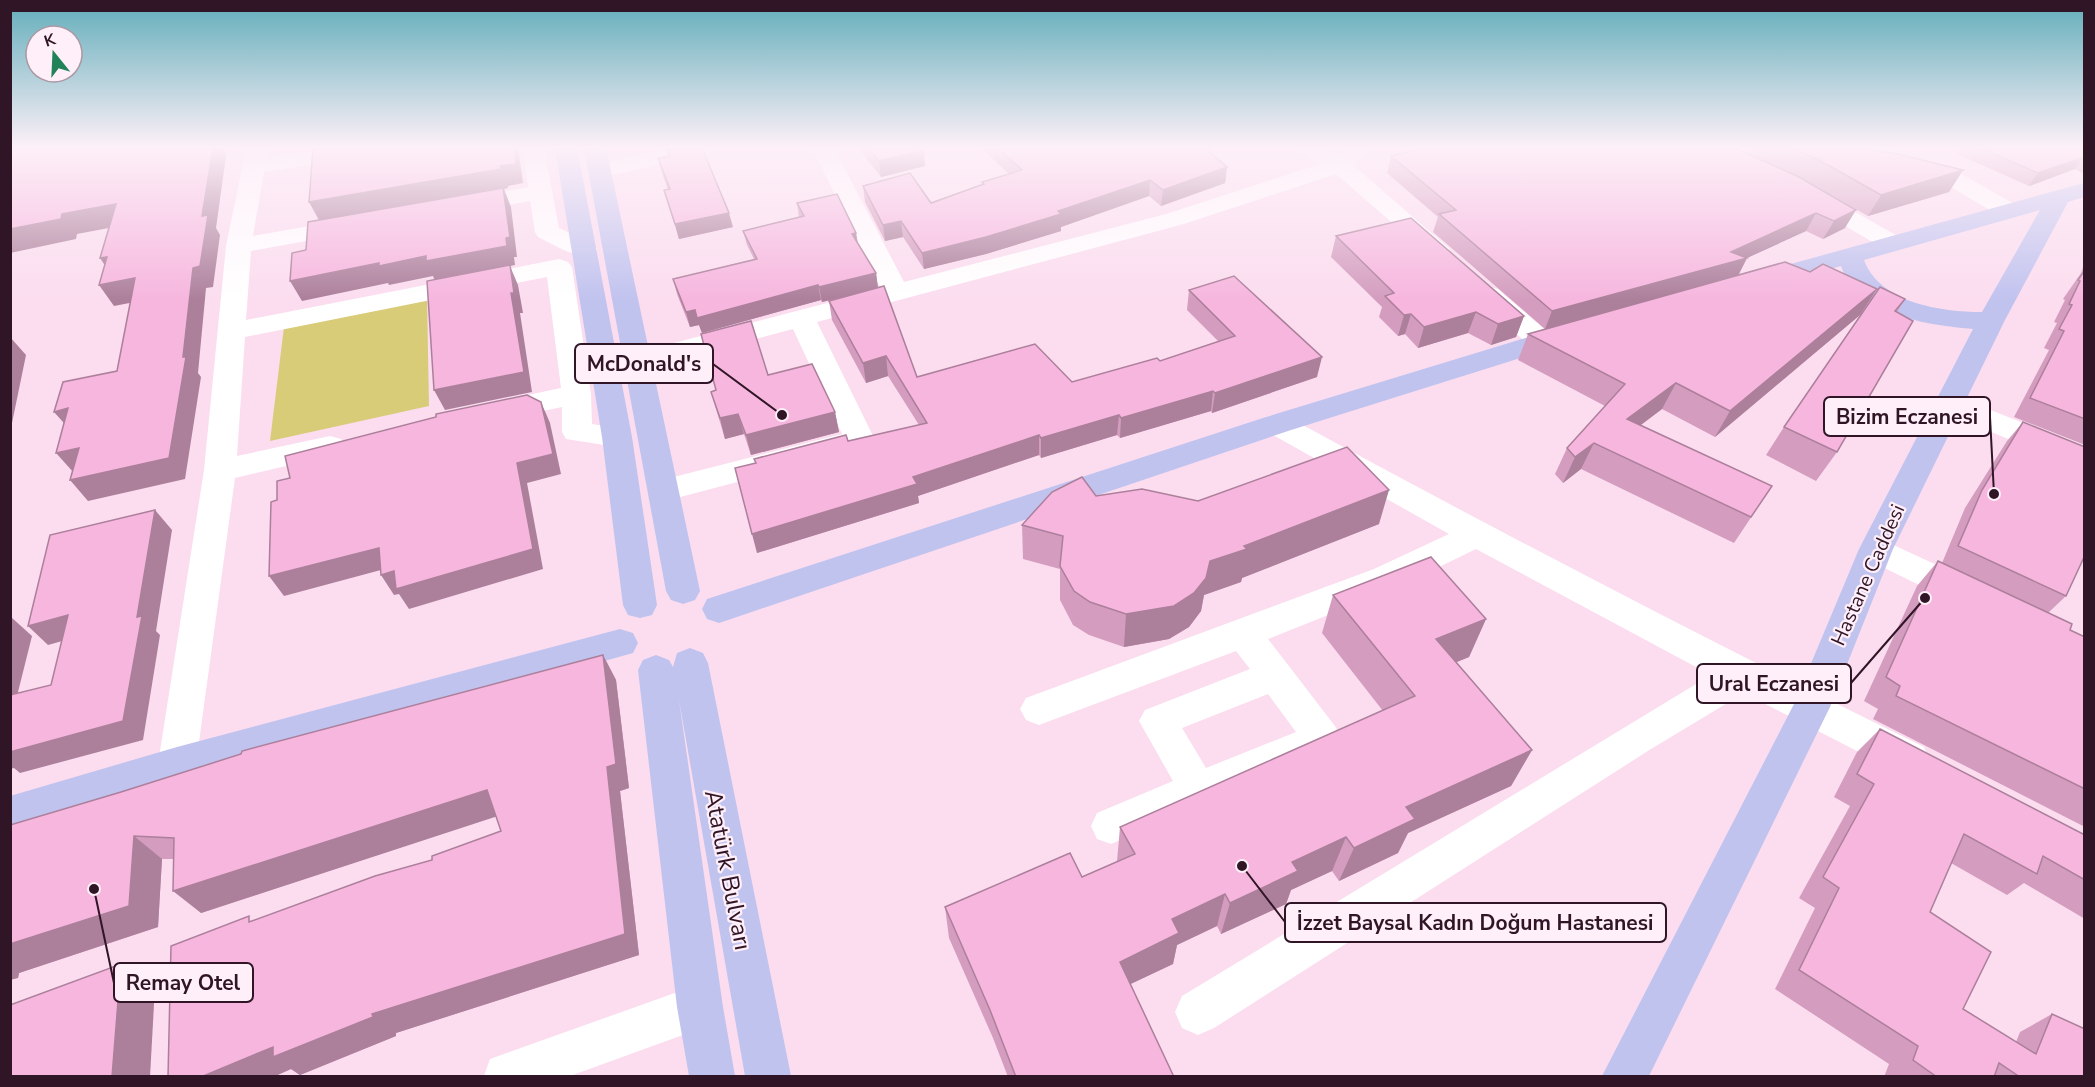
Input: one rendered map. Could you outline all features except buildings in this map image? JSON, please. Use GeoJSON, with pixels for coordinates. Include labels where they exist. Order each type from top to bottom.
{"type":"FeatureCollection","features":[{"type":"Feature","properties":{"kind":"main road"},"geometry":{"type":"LineString","coordinates":[[575,199],[617,437],[640,605]]}},
{"type":"Feature","properties":{"kind":"main road"},"geometry":{"type":"LineString","coordinates":[[606,199],[665,490],[683,591]]}},
{"type":"Feature","properties":{"kind":"main road"},"geometry":{"type":"LineString","coordinates":[[1736,287],[2055,199]]}},
{"type":"Feature","properties":{"kind":"main road","name":"Hastane Caddesi"},"geometry":{"type":"LineString","coordinates":[[1625,1077],[1811,707],[1876,549],[1991,320],[2035,240],[2072,199]]}},
{"type":"Feature","properties":{"kind":"main road"},"geometry":{"type":"LineString","coordinates":[[2009,211],[2026,222],[2035,240]]}},
{"type":"Feature","properties":{"kind":"main road"},"geometry":{"type":"LineString","coordinates":[[1850,256],[1851,266],[1867,285],[1906,308],[1950,320],[1991,320]]}},
{"type":"Feature","properties":{"kind":"main road"},"geometry":{"type":"LineString","coordinates":[[719,609],[1277,424],[1541,341],[1587,329]]}},
{"type":"Feature","properties":{"kind":"main road"},"geometry":{"type":"LineString","coordinates":[[683,591],[708,596],[719,609],[723,617],[722,630],[715,643],[673,667],[641,667],[629,660],[620,643],[622,625],[631,612],[660,593],[683,591]]}},
{"type":"Feature","properties":{"kind":"main road"},"geometry":{"type":"LineString","coordinates":[[10,814],[177,764],[620,643]]}},
{"type":"Feature","properties":{"kind":"main road"},"geometry":{"type":"LineString","coordinates":[[673,667],[700,1007],[712,1077]]}},
{"type":"Feature","properties":{"kind":"main road","name":"Atatürk Bulvarı"},"geometry":{"type":"LineString","coordinates":[[673,667],[768,1077]]}},
{"type":"Feature","properties":{"kind":"street"},"geometry":{"type":"LineString","coordinates":[[177,764],[220,470],[239,246],[248,199]]}},
{"type":"Feature","properties":{"kind":"street"},"geometry":{"type":"LineString","coordinates":[[436,211],[503,199]]}},
{"type":"Feature","properties":{"kind":"street"},"geometry":{"type":"LineString","coordinates":[[541,199],[547,232],[584,249]]}},
{"type":"Feature","properties":{"kind":"street"},"geometry":{"type":"LineString","coordinates":[[849,199],[896,293]]}},
{"type":"Feature","properties":{"kind":"street"},"geometry":{"type":"LineString","coordinates":[[638,361],[1175,219],[1237,199]]}},
{"type":"Feature","properties":{"kind":"street"},"geometry":{"type":"LineString","coordinates":[[1378,199],[1541,341]]}},
{"type":"Feature","properties":{"kind":"street"},"geometry":{"type":"LineString","coordinates":[[1816,199],[1892,243]]}},
{"type":"Feature","properties":{"kind":"street"},"geometry":{"type":"LineString","coordinates":[[1988,199],[2009,211]]}},
{"type":"Feature","properties":{"kind":"street"},"geometry":{"type":"LineString","coordinates":[[239,246],[378,221]]}},
{"type":"Feature","properties":{"kind":"street"},"geometry":{"type":"LineString","coordinates":[[232,331],[559,267],[576,394],[577,432],[617,437]]}},
{"type":"Feature","properties":{"kind":"street"},"geometry":{"type":"LineString","coordinates":[[665,490],[860,440],[802,319]]}},
{"type":"Feature","properties":{"kind":"street"},"geometry":{"type":"LineString","coordinates":[[472,416],[576,394]]}},
{"type":"Feature","properties":{"kind":"street"},"geometry":{"type":"LineString","coordinates":[[1950,404],[2085,459]]}},
{"type":"Feature","properties":{"kind":"street"},"geometry":{"type":"LineString","coordinates":[[1277,424],[1477,535],[1743,675],[1811,707],[1937,773]]}},
{"type":"Feature","properties":{"kind":"street"},"geometry":{"type":"LineString","coordinates":[[220,470],[358,440]]}},
{"type":"Feature","properties":{"kind":"street"},"geometry":{"type":"LineString","coordinates":[[1039,709],[1243,634],[1386,578],[1477,535]]}},
{"type":"Feature","properties":{"kind":"street"},"geometry":{"type":"LineString","coordinates":[[1876,549],[1990,605]]}},
{"type":"Feature","properties":{"kind":"street"},"geometry":{"type":"LineString","coordinates":[[1111,826],[1322,738],[1243,634]]}},
{"type":"Feature","properties":{"kind":"street"},"geometry":{"type":"LineString","coordinates":[[1198,789],[1158,721],[1275,675]]}},
{"type":"Feature","properties":{"kind":"street"},"geometry":{"type":"LineString","coordinates":[[1198,1012],[1638,737],[1743,675]]}},
{"type":"Feature","properties":{"kind":"street"},"geometry":{"type":"LineString","coordinates":[[507,1077],[700,1007]]}},
{"type":"Feature","properties":{"kind":"shaded area"},"geometry":{"type":"Polygon","coordinates":[[[427,299],[429,406],[270,441],[284,327],[427,299]]]}},
{"type":"Feature","properties":{"kind":"place","name":"McDonald's"},"geometry":{"type":"Point","coordinates":[782,415]}},
{"type":"Feature","properties":{"kind":"place","name":"Bizim Eczanesi"},"geometry":{"type":"Point","coordinates":[1994,494]}},
{"type":"Feature","properties":{"kind":"place","name":"Ural Eczanesi"},"geometry":{"type":"Point","coordinates":[1925,598]}},
{"type":"Feature","properties":{"kind":"place","name":"İzzet Baysal Kadın Doğum Hastanesi"},"geometry":{"type":"Point","coordinates":[1242,866]}},
{"type":"Feature","properties":{"kind":"place","name":"Remay Otel"},"geometry":{"type":"Point","coordinates":[94,889]}}]}
